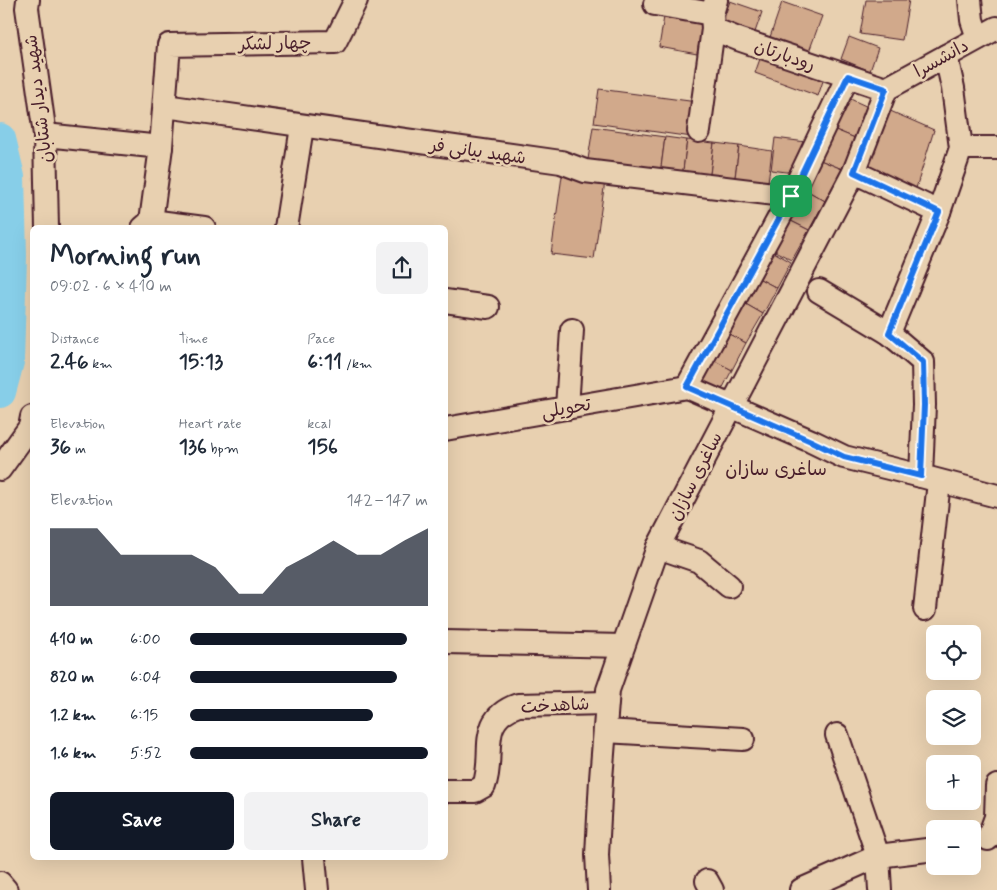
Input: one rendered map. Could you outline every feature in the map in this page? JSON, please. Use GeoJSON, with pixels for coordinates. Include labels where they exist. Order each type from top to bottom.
{"type":"FeatureCollection","features":[{"type":"Feature","properties":{"kind":"street","name":"شهید دیدار شتابان"},"geometry":{"type":"LineString","coordinates":[[28,0],[27,8],[45,134],[47,225]]}},
{"type":"Feature","properties":{"kind":"street","name":"چهار لشکر"},"geometry":{"type":"LineString","coordinates":[[165,106],[169,45],[335,42],[356,0]]}},
{"type":"Feature","properties":{"kind":"street"},"geometry":{"type":"LineString","coordinates":[[970,0],[972,20],[987,33]]}},
{"type":"Feature","properties":{"kind":"street","name":"رودبارتان"},"geometry":{"type":"LineString","coordinates":[[656,4],[713,14],[848,76],[886,89]]}},
{"type":"Feature","properties":{"kind":"street"},"geometry":{"type":"LineString","coordinates":[[699,131],[713,14]]}},
{"type":"Feature","properties":{"kind":"street","name":"دانشسرا"},"geometry":{"type":"LineString","coordinates":[[886,89],[987,33]]}},
{"type":"Feature","properties":{"kind":"street"},"geometry":{"type":"LineString","coordinates":[[889,333],[939,212],[961,148],[953,88],[946,56]]}},
{"type":"Feature","properties":{"kind":"street"},"geometry":{"type":"LineString","coordinates":[[848,76],[791,196],[687,387],[732,405],[844,457],[997,496]]}},
{"type":"Feature","properties":{"kind":"street","name":"ساغری سازان"},"geometry":{"type":"LineString","coordinates":[[600,890],[597,855],[608,690],[658,547],[854,172],[886,89]]}},
{"type":"Feature","properties":{"kind":"street"},"geometry":{"type":"LineString","coordinates":[[161,225],[147,224],[161,147],[165,106]]}},
{"type":"Feature","properties":{"kind":"street","name":"شهید بیانی فر"},"geometry":{"type":"LineString","coordinates":[[165,106],[302,127],[561,162],[586,171],[791,196]]}},
{"type":"Feature","properties":{"kind":"street"},"geometry":{"type":"LineString","coordinates":[[286,225],[302,127]]}},
{"type":"Feature","properties":{"kind":"street"},"geometry":{"type":"LineString","coordinates":[[45,134],[161,147]]}},
{"type":"Feature","properties":{"kind":"street"},"geometry":{"type":"LineString","coordinates":[[961,148],[997,148]]}},
{"type":"Feature","properties":{"kind":"street"},"geometry":{"type":"LineString","coordinates":[[854,172],[939,212]]}},
{"type":"Feature","properties":{"kind":"street"},"geometry":{"type":"LineString","coordinates":[[819,291],[889,333],[923,362],[924,405],[930,479],[925,609]]}},
{"type":"Feature","properties":{"kind":"street"},"geometry":{"type":"LineString","coordinates":[[448,301],[488,306]]}},
{"type":"Feature","properties":{"kind":"street"},"geometry":{"type":"LineString","coordinates":[[567,408],[572,330]]}},
{"type":"Feature","properties":{"kind":"street","name":"تحویلی"},"geometry":{"type":"LineString","coordinates":[[448,428],[687,387]]}},
{"type":"Feature","properties":{"kind":"street"},"geometry":{"type":"LineString","coordinates":[[0,469],[30,427]]}},
{"type":"Feature","properties":{"kind":"street"},"geometry":{"type":"LineString","coordinates":[[658,547],[698,561],[729,586]]}},
{"type":"Feature","properties":{"kind":"street"},"geometry":{"type":"LineString","coordinates":[[448,642],[623,646]]}},
{"type":"Feature","properties":{"kind":"street","name":"شاهدخت"},"geometry":{"type":"LineString","coordinates":[[448,791],[475,791],[484,786],[489,775],[489,736],[491,728],[510,708],[518,705],[607,703]]}},
{"type":"Feature","properties":{"kind":"street"},"geometry":{"type":"LineString","coordinates":[[605,732],[743,738]]}},
{"type":"Feature","properties":{"kind":"street"},"geometry":{"type":"LineString","coordinates":[[838,735],[878,856],[880,890]]}},
{"type":"Feature","properties":{"kind":"street"},"geometry":{"type":"LineString","coordinates":[[986,841],[996,817],[997,786]]}},
{"type":"Feature","properties":{"kind":"street"},"geometry":{"type":"LineString","coordinates":[[801,890],[878,856],[926,849]]}},
{"type":"Feature","properties":{"kind":"street"},"geometry":{"type":"LineString","coordinates":[[314,860],[317,890]]}},
{"type":"Feature","properties":{"kind":"street"},"geometry":{"type":"LineString","coordinates":[[0,883],[6,890]]}},
{"type":"Feature","properties":{"kind":"building"},"geometry":{"type":"Polygon","coordinates":[[[866,0],[909,0],[902,40],[860,34],[866,0]]]}},
{"type":"Feature","properties":{"kind":"building"},"geometry":{"type":"Polygon","coordinates":[[[730,1],[762,12],[754,35],[722,24],[730,1]]]}},
{"type":"Feature","properties":{"kind":"building"},"geometry":{"type":"Polygon","coordinates":[[[782,2],[822,16],[807,57],[768,43],[782,2]]]}},
{"type":"Feature","properties":{"kind":"building"},"geometry":{"type":"Polygon","coordinates":[[[665,11],[703,18],[697,54],[659,47],[665,11]]]}},
{"type":"Feature","properties":{"kind":"building"},"geometry":{"type":"Polygon","coordinates":[[[849,37],[878,48],[870,71],[841,59],[849,37]]]}},
{"type":"Feature","properties":{"kind":"building"},"geometry":{"type":"Polygon","coordinates":[[[761,56],[824,78],[818,96],[755,73],[761,56]]]}},
{"type":"Feature","properties":{"kind":"building"},"geometry":{"type":"Polygon","coordinates":[[[599,89],[697,102],[692,137],[594,123],[599,89]]]}},
{"type":"Feature","properties":{"kind":"building"},"geometry":{"type":"Polygon","coordinates":[[[846,97],[868,107],[855,138],[833,129],[846,97]]]}},
{"type":"Feature","properties":{"kind":"building"},"geometry":{"type":"Polygon","coordinates":[[[888,110],[934,130],[913,198],[859,173],[888,110]]]}},
{"type":"Feature","properties":{"kind":"building"},"geometry":{"type":"Polygon","coordinates":[[[593,127],[665,137],[660,175],[587,166],[593,127]]]}},
{"type":"Feature","properties":{"kind":"building"},"geometry":{"type":"Polygon","coordinates":[[[833,129],[855,138],[842,169],[820,160],[833,129]]]}},
{"type":"Feature","properties":{"kind":"building"},"geometry":{"type":"Polygon","coordinates":[[[665,137],[687,140],[682,178],[660,175],[665,137]]]}},
{"type":"Feature","properties":{"kind":"building"},"geometry":{"type":"Polygon","coordinates":[[[775,138],[806,142],[794,173],[771,170],[775,138]]]}},
{"type":"Feature","properties":{"kind":"building"},"geometry":{"type":"Polygon","coordinates":[[[687,140],[714,143],[709,182],[682,178],[687,140]]]}},
{"type":"Feature","properties":{"kind":"building"},"geometry":{"type":"Polygon","coordinates":[[[714,143],[739,146],[734,185],[709,182],[714,143]]]}},
{"type":"Feature","properties":{"kind":"building"},"geometry":{"type":"Polygon","coordinates":[[[739,146],[772,151],[767,190],[734,185],[739,146]]]}},
{"type":"Feature","properties":{"kind":"building"},"geometry":{"type":"Polygon","coordinates":[[[820,160],[842,169],[825,201],[806,190],[820,160]]]}},
{"type":"Feature","properties":{"kind":"building"},"geometry":{"type":"Polygon","coordinates":[[[562,176],[605,181],[594,259],[551,254],[562,176]]]}},
{"type":"Feature","properties":{"kind":"building"},"geometry":{"type":"Polygon","coordinates":[[[806,190],[825,201],[809,230],[789,220],[806,190]]]}},
{"type":"Feature","properties":{"kind":"building"},"geometry":{"type":"Polygon","coordinates":[[[789,220],[809,230],[792,260],[773,250],[789,220]]]}},
{"type":"Feature","properties":{"kind":"building"},"geometry":{"type":"Polygon","coordinates":[[[772,251],[791,262],[777,288],[758,278],[772,251]]]}},
{"type":"Feature","properties":{"kind":"building"},"geometry":{"type":"Polygon","coordinates":[[[758,278],[777,288],[763,314],[744,303],[758,278]]]}},
{"type":"Feature","properties":{"kind":"building"},"geometry":{"type":"Polygon","coordinates":[[[744,303],[763,314],[746,343],[727,333],[744,303]]]}},
{"type":"Feature","properties":{"kind":"building"},"geometry":{"type":"Polygon","coordinates":[[[727,333],[746,343],[732,370],[713,360],[727,333]]]}},
{"type":"Feature","properties":{"kind":"building"},"geometry":{"type":"Polygon","coordinates":[[[713,360],[732,370],[718,397],[699,387],[713,360]]]}},
{"type":"Feature","properties":{"kind":"waterway"},"geometry":{"type":"LineString","coordinates":[[0,139],[9,177],[11,256],[8,362],[0,392]]}},
{"type":"Feature","properties":{"kind":"district","name":"ساغری سازان"},"geometry":{"type":"Point","coordinates":[776,468]}},
{"type":"Feature","properties":{"kind":"route"},"geometry":{"type":"LineString","coordinates":[[848,76],[886,89],[854,172],[939,212],[889,333],[923,362],[924,405],[921,476],[844,457],[732,405],[687,387],[791,196],[848,76]]}}]}
